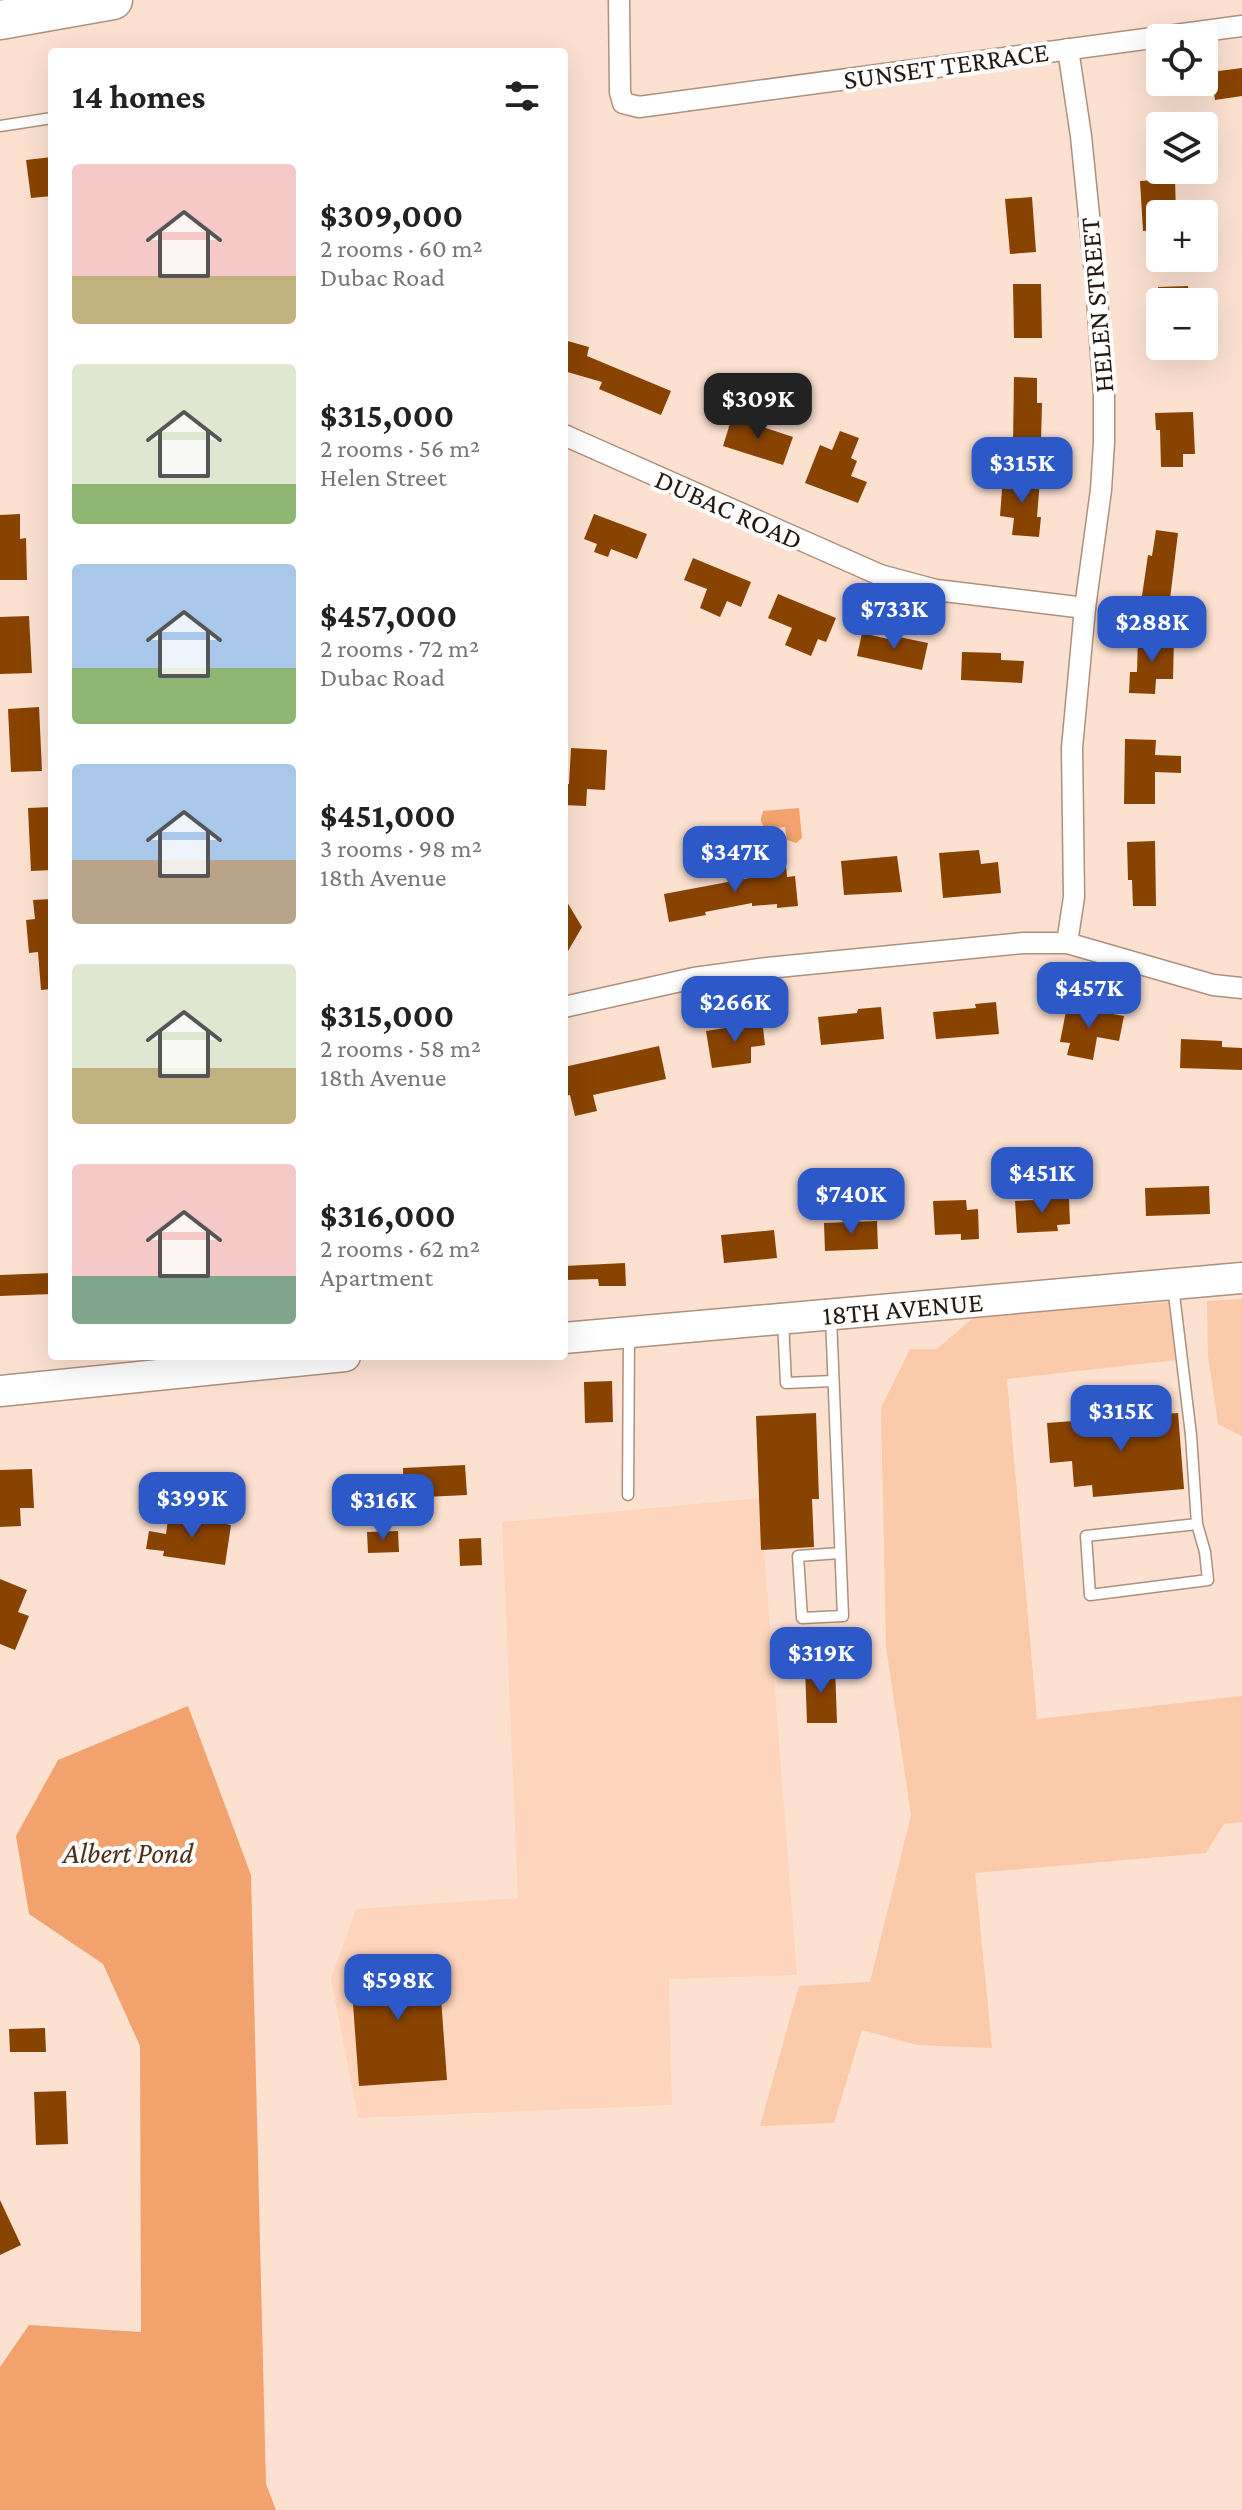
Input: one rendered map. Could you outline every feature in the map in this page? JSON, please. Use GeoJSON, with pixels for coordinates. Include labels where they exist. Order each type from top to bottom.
{"type":"FeatureCollection","features":[{"type":"Feature","properties":{"kind":"highway"},"geometry":{"type":"LineString","coordinates":[[0,20],[113,0]]}},
{"type":"Feature","properties":{"kind":"street","name":"SUNSET TERRACE"},"geometry":{"type":"LineString","coordinates":[[619,0],[620,92],[623,103],[631,106],[1242,26]]}},
{"type":"Feature","properties":{"kind":"street","name":"HELEN STREET"},"geometry":{"type":"LineString","coordinates":[[1067,943],[1074,897],[1072,748],[1085,608],[1101,490],[1104,395],[1082,151],[1068,49]]}},
{"type":"Feature","properties":{"kind":"street","name":"DUBAC ROAD"},"geometry":{"type":"LineString","coordinates":[[568,437],[880,575],[936,590],[1085,608]]}},
{"type":"Feature","properties":{"kind":"street"},"geometry":{"type":"LineString","coordinates":[[568,1006],[694,978],[1023,943],[1067,943],[1213,985],[1242,988]]}},
{"type":"Feature","properties":{"kind":"street","name":"18TH AVENUE"},"geometry":{"type":"LineString","coordinates":[[568,1338],[1242,1278]]}},
{"type":"Feature","properties":{"kind":"street"},"geometry":{"type":"LineString","coordinates":[[0,1391],[306,1360]]}},
{"type":"Feature","properties":{"kind":"lane"},"geometry":{"type":"LineString","coordinates":[[0,126],[48,119]]}},
{"type":"Feature","properties":{"kind":"lane"},"geometry":{"type":"LineString","coordinates":[[1172,1284],[1191,1435],[1197,1524],[1205,1552],[1208,1580],[1090,1595],[1086,1536],[1197,1524]]}},
{"type":"Feature","properties":{"kind":"lane"},"geometry":{"type":"LineString","coordinates":[[831,1315],[843,1616],[802,1618],[798,1556],[840,1553]]}},
{"type":"Feature","properties":{"kind":"lane"},"geometry":{"type":"LineString","coordinates":[[783,1319],[786,1383],[833,1381]]}},
{"type":"Feature","properties":{"kind":"lane"},"geometry":{"type":"LineString","coordinates":[[628,1495],[629,1332]]}},
{"type":"Feature","properties":{"kind":"shaded area"},"geometry":{"type":"Polygon","coordinates":[[[1242,1299],[1242,1436],[1218,1424],[1208,1356],[1207,1301],[1242,1299]]]}},
{"type":"Feature","properties":{"kind":"shaded area"},"geometry":{"type":"Polygon","coordinates":[[[1170,1302],[1177,1360],[1007,1379],[1037,1719],[1242,1696],[1242,1822],[1224,1824],[1206,1853],[975,1873],[992,2048],[917,2045],[862,2030],[834,2123],[760,2126],[799,1986],[870,1982],[911,1815],[886,1647],[881,1408],[910,1349],[937,1349],[974,1317],[1170,1302]]]}},
{"type":"Feature","properties":{"kind":"shaded area"},"geometry":{"type":"Polygon","coordinates":[[[760,1498],[797,1975],[669,1979],[672,2105],[358,2118],[331,1979],[356,1909],[518,1898],[502,1522],[760,1498]]]}},
{"type":"Feature","properties":{"kind":"water"},"geometry":{"type":"Polygon","coordinates":[[[799,808],[802,838],[796,843],[787,840],[785,827],[765,829],[762,824],[763,811],[799,808]]]}},
{"type":"Feature","properties":{"kind":"water","name":"Albert Pond"},"geometry":{"type":"Polygon","coordinates":[[[188,1706],[251,1875],[266,2484],[276,2510],[0,2510],[0,2367],[29,2325],[141,2332],[140,2046],[103,1964],[29,1914],[16,1836],[58,1760],[188,1706]]]}},
{"type":"Feature","properties":{"kind":"building"},"geometry":{"type":"Polygon","coordinates":[[[1242,68],[1242,96],[1215,100],[1214,96],[1218,96],[1218,71],[1242,68]]]}},
{"type":"Feature","properties":{"kind":"building"},"geometry":{"type":"Polygon","coordinates":[[[48,157],[48,196],[31,198],[26,160],[48,157]]]}},
{"type":"Feature","properties":{"kind":"building"},"geometry":{"type":"Polygon","coordinates":[[[1140,181],[1146,181],[1146,184],[1175,184],[1176,200],[1146,200],[1146,231],[1143,231],[1140,181]]]}},
{"type":"Feature","properties":{"kind":"building"},"geometry":{"type":"Polygon","coordinates":[[[1032,197],[1036,252],[1010,254],[1005,199],[1032,197]]]}},
{"type":"Feature","properties":{"kind":"building"},"geometry":{"type":"Polygon","coordinates":[[[1013,284],[1041,284],[1042,338],[1014,338],[1013,284]]]}},
{"type":"Feature","properties":{"kind":"building"},"geometry":{"type":"Polygon","coordinates":[[[1188,286],[1188,288],[1158,288],[1188,286]]]}},
{"type":"Feature","properties":{"kind":"building"},"geometry":{"type":"Polygon","coordinates":[[[568,341],[589,347],[587,356],[671,391],[661,415],[599,389],[602,382],[568,372],[568,341]]]}},
{"type":"Feature","properties":{"kind":"building"},"geometry":{"type":"Polygon","coordinates":[[[1014,377],[1037,378],[1037,403],[1042,403],[1041,442],[1013,442],[1014,377]]]}},
{"type":"Feature","properties":{"kind":"building"},"geometry":{"type":"Polygon","coordinates":[[[1193,412],[1195,454],[1183,454],[1183,467],[1161,467],[1160,430],[1156,430],[1155,413],[1193,412]]]}},
{"type":"Feature","properties":{"kind":"building"},"geometry":{"type":"Polygon","coordinates":[[[732,417],[793,437],[783,465],[723,446],[732,417]]]}},
{"type":"Feature","properties":{"kind":"building"},"geometry":{"type":"Polygon","coordinates":[[[840,431],[859,438],[851,458],[857,461],[851,476],[867,482],[858,503],[805,483],[820,445],[832,450],[840,431]]]}},
{"type":"Feature","properties":{"kind":"building"},"geometry":{"type":"Polygon","coordinates":[[[1003,477],[1040,480],[1039,537],[1012,535],[1014,518],[1000,516],[1003,477]]]}},
{"type":"Feature","properties":{"kind":"building"},"geometry":{"type":"Polygon","coordinates":[[[20,514],[20,539],[26,538],[27,580],[0,580],[0,515],[20,514]]]}},
{"type":"Feature","properties":{"kind":"building"},"geometry":{"type":"Polygon","coordinates":[[[594,514],[647,534],[637,559],[611,549],[608,557],[594,552],[597,544],[584,539],[594,514]]]}},
{"type":"Feature","properties":{"kind":"building"},"geometry":{"type":"Polygon","coordinates":[[[1156,530],[1178,533],[1170,599],[1142,596],[1148,555],[1152,556],[1156,530]]]}},
{"type":"Feature","properties":{"kind":"building"},"geometry":{"type":"Polygon","coordinates":[[[693,558],[751,582],[741,607],[727,601],[720,617],[700,608],[707,589],[684,580],[693,558]]]}},
{"type":"Feature","properties":{"kind":"building"},"geometry":{"type":"Polygon","coordinates":[[[778,594],[836,618],[826,642],[818,639],[811,656],[785,645],[792,628],[768,618],[778,594]]]}},
{"type":"Feature","properties":{"kind":"building"},"geometry":{"type":"Polygon","coordinates":[[[29,616],[32,673],[0,674],[0,617],[29,616]]]}},
{"type":"Feature","properties":{"kind":"building"},"geometry":{"type":"Polygon","coordinates":[[[862,633],[928,643],[922,670],[857,656],[862,633]]]}},
{"type":"Feature","properties":{"kind":"building"},"geometry":{"type":"Polygon","coordinates":[[[1138,637],[1174,638],[1173,679],[1156,679],[1155,694],[1129,693],[1130,672],[1137,672],[1138,637]]]}},
{"type":"Feature","properties":{"kind":"building"},"geometry":{"type":"Polygon","coordinates":[[[962,652],[1001,653],[1001,660],[1024,661],[1022,683],[961,680],[962,652]]]}},
{"type":"Feature","properties":{"kind":"building"},"geometry":{"type":"Polygon","coordinates":[[[39,707],[42,771],[11,772],[8,709],[39,707]]]}},
{"type":"Feature","properties":{"kind":"building"},"geometry":{"type":"Polygon","coordinates":[[[1125,739],[1156,740],[1155,755],[1181,756],[1181,773],[1155,772],[1155,804],[1124,804],[1125,739]]]}},
{"type":"Feature","properties":{"kind":"building"},"geometry":{"type":"Polygon","coordinates":[[[571,748],[607,750],[605,790],[587,789],[586,806],[568,805],[571,748]]]}},
{"type":"Feature","properties":{"kind":"building"},"geometry":{"type":"Polygon","coordinates":[[[48,807],[48,870],[31,871],[28,808],[48,807]]]}},
{"type":"Feature","properties":{"kind":"building"},"geometry":{"type":"Polygon","coordinates":[[[1155,841],[1156,906],[1133,906],[1132,880],[1128,880],[1127,842],[1155,841]]]}},
{"type":"Feature","properties":{"kind":"building"},"geometry":{"type":"Polygon","coordinates":[[[979,850],[981,864],[998,862],[1001,893],[943,898],[939,853],[979,850]]]}},
{"type":"Feature","properties":{"kind":"building"},"geometry":{"type":"Polygon","coordinates":[[[897,856],[902,892],[844,895],[841,861],[897,856]]]}},
{"type":"Feature","properties":{"kind":"building"},"geometry":{"type":"Polygon","coordinates":[[[786,865],[787,877],[795,876],[798,906],[777,908],[777,904],[752,906],[752,903],[669,922],[664,894],[749,878],[748,870],[786,865]]]}},
{"type":"Feature","properties":{"kind":"building"},"geometry":{"type":"Polygon","coordinates":[[[48,899],[48,989],[41,990],[38,952],[29,953],[26,920],[35,919],[33,900],[48,899]]]}},
{"type":"Feature","properties":{"kind":"building"},"geometry":{"type":"Polygon","coordinates":[[[568,904],[582,927],[568,951],[568,904]]]}},
{"type":"Feature","properties":{"kind":"building"},"geometry":{"type":"Polygon","coordinates":[[[996,1002],[999,1034],[936,1039],[933,1012],[976,1008],[975,1004],[996,1002]]]}},
{"type":"Feature","properties":{"kind":"building"},"geometry":{"type":"Polygon","coordinates":[[[1067,1006],[1124,1016],[1119,1041],[1097,1037],[1093,1060],[1067,1055],[1070,1043],[1060,1042],[1067,1006]]]}},
{"type":"Feature","properties":{"kind":"building"},"geometry":{"type":"Polygon","coordinates":[[[881,1007],[884,1039],[821,1045],[818,1017],[881,1007]]]}},
{"type":"Feature","properties":{"kind":"building"},"geometry":{"type":"Polygon","coordinates":[[[762,1019],[765,1045],[751,1047],[751,1063],[712,1068],[706,1031],[762,1019]]]}},
{"type":"Feature","properties":{"kind":"building"},"geometry":{"type":"Polygon","coordinates":[[[1181,1039],[1222,1041],[1222,1047],[1242,1048],[1242,1070],[1180,1068],[1181,1039]]]}},
{"type":"Feature","properties":{"kind":"building"},"geometry":{"type":"Polygon","coordinates":[[[659,1046],[666,1079],[593,1095],[597,1111],[575,1116],[568,1095],[568,1066],[659,1046]]]}},
{"type":"Feature","properties":{"kind":"building"},"geometry":{"type":"Polygon","coordinates":[[[1209,1186],[1210,1214],[1146,1216],[1145,1188],[1209,1186]]]}},
{"type":"Feature","properties":{"kind":"building"},"geometry":{"type":"Polygon","coordinates":[[[1069,1198],[1070,1224],[1057,1225],[1058,1231],[1017,1233],[1015,1201],[1069,1198]]]}},
{"type":"Feature","properties":{"kind":"building"},"geometry":{"type":"Polygon","coordinates":[[[966,1200],[967,1210],[978,1209],[979,1239],[961,1240],[961,1234],[935,1235],[933,1201],[966,1200]]]}},
{"type":"Feature","properties":{"kind":"building"},"geometry":{"type":"Polygon","coordinates":[[[877,1221],[878,1249],[825,1251],[824,1223],[877,1221]]]}},
{"type":"Feature","properties":{"kind":"building"},"geometry":{"type":"Polygon","coordinates":[[[774,1230],[777,1258],[724,1263],[721,1235],[774,1230]]]}},
{"type":"Feature","properties":{"kind":"building"},"geometry":{"type":"Polygon","coordinates":[[[625,1263],[626,1286],[599,1286],[598,1279],[568,1280],[568,1266],[625,1263]]]}},
{"type":"Feature","properties":{"kind":"building"},"geometry":{"type":"Polygon","coordinates":[[[48,1273],[48,1294],[0,1296],[0,1275],[48,1273]]]}},
{"type":"Feature","properties":{"kind":"building"},"geometry":{"type":"Polygon","coordinates":[[[612,1381],[613,1422],[585,1423],[584,1382],[612,1381]]]}},
{"type":"Feature","properties":{"kind":"building"},"geometry":{"type":"Polygon","coordinates":[[[816,1413],[819,1499],[812,1499],[814,1547],[761,1550],[756,1416],[816,1413]]]}},
{"type":"Feature","properties":{"kind":"building"},"geometry":{"type":"Polygon","coordinates":[[[1178,1413],[1184,1489],[1093,1497],[1092,1485],[1074,1487],[1072,1461],[1050,1463],[1047,1423],[1178,1413]]]}},
{"type":"Feature","properties":{"kind":"building"},"geometry":{"type":"Polygon","coordinates":[[[465,1465],[467,1495],[404,1498],[403,1468],[465,1465]]]}},
{"type":"Feature","properties":{"kind":"building"},"geometry":{"type":"Polygon","coordinates":[[[32,1469],[34,1508],[20,1508],[21,1526],[0,1527],[0,1470],[32,1469]]]}},
{"type":"Feature","properties":{"kind":"building"},"geometry":{"type":"Polygon","coordinates":[[[169,1512],[231,1525],[225,1565],[163,1556],[164,1551],[146,1549],[149,1531],[166,1534],[169,1512]]]}},
{"type":"Feature","properties":{"kind":"building"},"geometry":{"type":"Polygon","coordinates":[[[398,1531],[399,1552],[368,1553],[367,1532],[398,1531]]]}},
{"type":"Feature","properties":{"kind":"building"},"geometry":{"type":"Polygon","coordinates":[[[481,1538],[482,1565],[460,1566],[459,1539],[481,1538]]]}},
{"type":"Feature","properties":{"kind":"building"},"geometry":{"type":"Polygon","coordinates":[[[0,1579],[27,1590],[18,1612],[29,1616],[15,1650],[0,1644],[0,1579]]]}},
{"type":"Feature","properties":{"kind":"building"},"geometry":{"type":"Polygon","coordinates":[[[835,1666],[837,1723],[807,1723],[805,1667],[835,1666]]]}},
{"type":"Feature","properties":{"kind":"building"},"geometry":{"type":"Polygon","coordinates":[[[438,1957],[447,2080],[359,2086],[350,1963],[438,1957]]]}},
{"type":"Feature","properties":{"kind":"building"},"geometry":{"type":"Polygon","coordinates":[[[45,2028],[46,2052],[10,2052],[9,2029],[45,2028]]]}},
{"type":"Feature","properties":{"kind":"building"},"geometry":{"type":"Polygon","coordinates":[[[66,2091],[68,2144],[36,2145],[34,2092],[66,2091]]]}},
{"type":"Feature","properties":{"kind":"building"},"geometry":{"type":"Polygon","coordinates":[[[0,2200],[21,2245],[0,2255],[0,2200]]]}}]}
